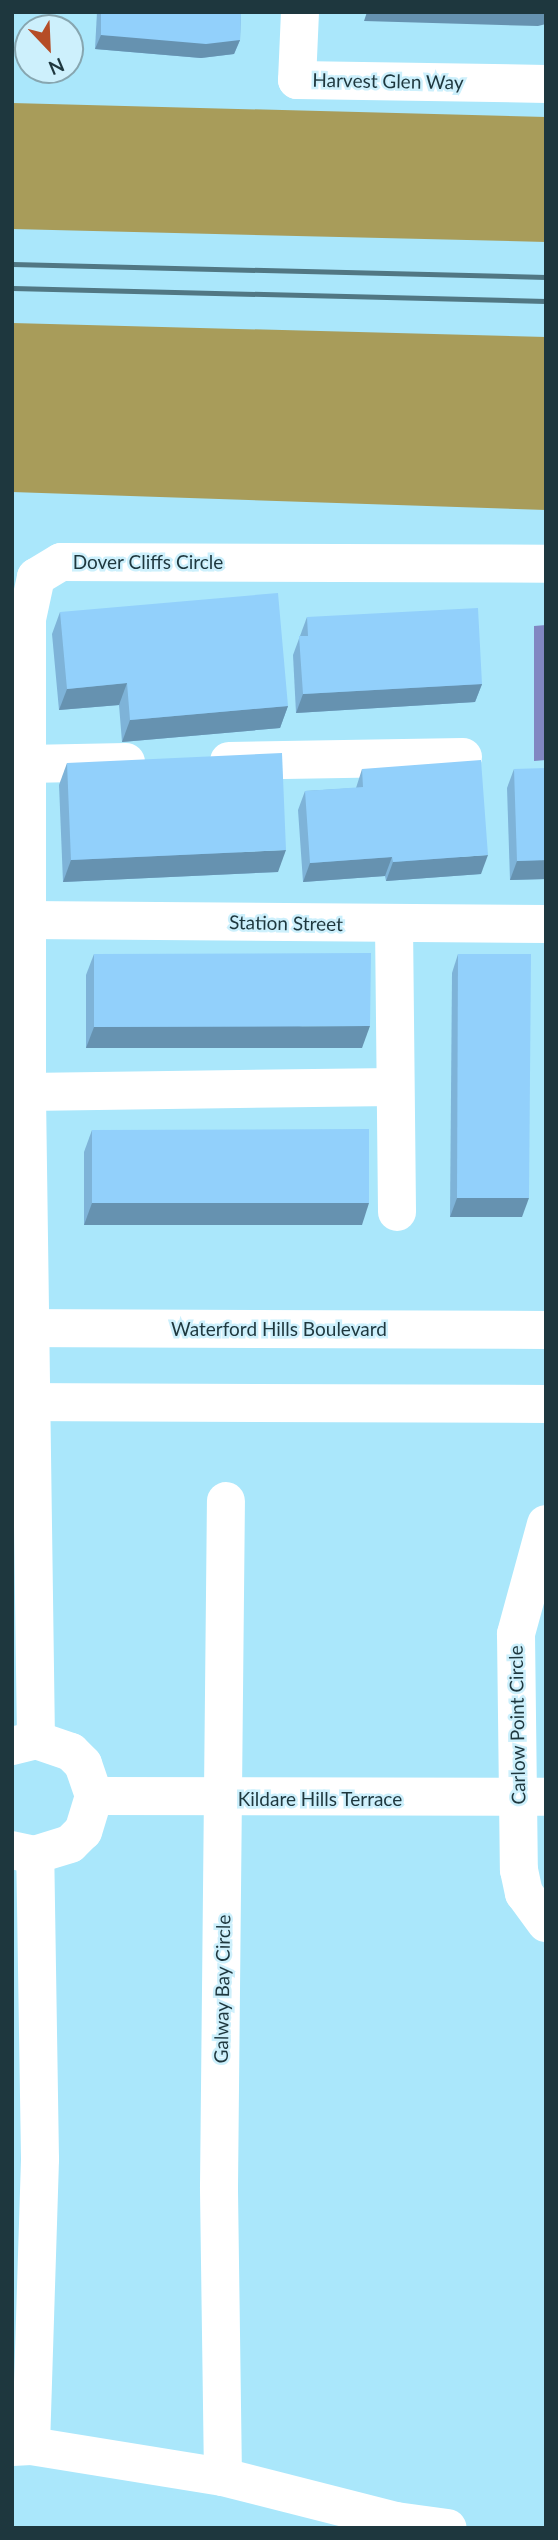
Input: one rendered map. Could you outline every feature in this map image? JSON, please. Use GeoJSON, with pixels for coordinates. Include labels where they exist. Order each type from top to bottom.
{"type":"FeatureCollection","features":[{"type":"Feature","properties":{"kind":"street","name":"Harvest Glen Way"},"geometry":{"type":"LineString","coordinates":[[300,12],[297,80],[546,85]]}},
{"type":"Feature","properties":{"kind":"street","name":"Dover Cliffs Circle"},"geometry":{"type":"LineString","coordinates":[[23,1402],[27,1092],[27,602],[36,577],[61,562],[546,564]]}},
{"type":"Feature","properties":{"kind":"street"},"geometry":{"type":"LineString","coordinates":[[27,764],[463,757]]}},
{"type":"Feature","properties":{"kind":"street","name":"Station Street"},"geometry":{"type":"LineString","coordinates":[[27,920],[546,924]]}},
{"type":"Feature","properties":{"kind":"street"},"geometry":{"type":"LineString","coordinates":[[394,924],[393,1087],[397,1212]]}},
{"type":"Feature","properties":{"kind":"street"},"geometry":{"type":"LineString","coordinates":[[27,1092],[393,1087]]}},
{"type":"Feature","properties":{"kind":"street","name":"Waterford Hills Boulevard"},"geometry":{"type":"LineString","coordinates":[[22,1328],[546,1330]]}},
{"type":"Feature","properties":{"kind":"street"},"geometry":{"type":"LineString","coordinates":[[448,2528],[396,2521],[223,2477],[22,2446],[40,2159],[24,1852],[54,1852],[77,1837],[91,1814],[93,1796],[83,1764],[71,1752],[24,1743],[23,1402],[546,1404]]}},
{"type":"Feature","properties":{"kind":"street","name":"Galway Bay Circle"},"geometry":{"type":"LineString","coordinates":[[223,2477],[219,2187],[226,1501]]}},
{"type":"Feature","properties":{"kind":"street","name":"Carlow Point Circle"},"geometry":{"type":"LineString","coordinates":[[546,1524],[516,1634],[532,1797],[524,1893],[546,1923]]}},
{"type":"Feature","properties":{"kind":"street","name":"Kildare Hills Terrace"},"geometry":{"type":"LineString","coordinates":[[93,1796],[225,1799],[532,1797]]}},
{"type":"Feature","properties":{"kind":"shaded area"},"geometry":{"type":"Polygon","coordinates":[[[12,103],[546,117],[546,242],[12,229],[12,103]]]}},
{"type":"Feature","properties":{"kind":"shaded area"},"geometry":{"type":"Polygon","coordinates":[[[12,323],[546,337],[546,510],[12,492],[12,323]]]}},
{"type":"Feature","properties":{"kind":"water"},"geometry":{"type":"Polygon","coordinates":[[[546,625],[546,760],[534,761],[534,626],[546,625]]]}},
{"type":"Feature","properties":{"kind":"building"},"geometry":{"type":"Polygon","coordinates":[[[101,12],[241,12],[240,40],[206,44],[101,35],[101,12]]]}},
{"type":"Feature","properties":{"kind":"building"},"geometry":{"type":"Polygon","coordinates":[[[278,593],[288,706],[130,720],[127,683],[67,689],[60,612],[278,593]]]}},
{"type":"Feature","properties":{"kind":"building"},"geometry":{"type":"Polygon","coordinates":[[[478,608],[482,684],[303,694],[299,636],[308,636],[307,617],[478,608]]]}},
{"type":"Feature","properties":{"kind":"building"},"geometry":{"type":"Polygon","coordinates":[[[282,753],[286,850],[71,860],[67,763],[282,753]]]}},
{"type":"Feature","properties":{"kind":"building"},"geometry":{"type":"Polygon","coordinates":[[[481,760],[488,855],[393,862],[392,857],[310,863],[305,791],[363,787],[362,769],[481,760]]]}},
{"type":"Feature","properties":{"kind":"building"},"geometry":{"type":"Polygon","coordinates":[[[546,768],[546,860],[517,861],[514,769],[546,768]]]}},
{"type":"Feature","properties":{"kind":"building"},"geometry":{"type":"Polygon","coordinates":[[[371,953],[370,1026],[94,1027],[94,954],[371,953]]]}},
{"type":"Feature","properties":{"kind":"building"},"geometry":{"type":"Polygon","coordinates":[[[458,954],[531,954],[529,1198],[457,1198],[458,954]]]}},
{"type":"Feature","properties":{"kind":"building"},"geometry":{"type":"Polygon","coordinates":[[[369,1129],[369,1203],[92,1203],[92,1130],[369,1129]]]}},
{"type":"Feature","properties":{"kind":"railway"},"geometry":{"type":"LineString","coordinates":[[12,264],[546,277]]}},
{"type":"Feature","properties":{"kind":"railway"},"geometry":{"type":"LineString","coordinates":[[12,288],[546,301]]}}]}
